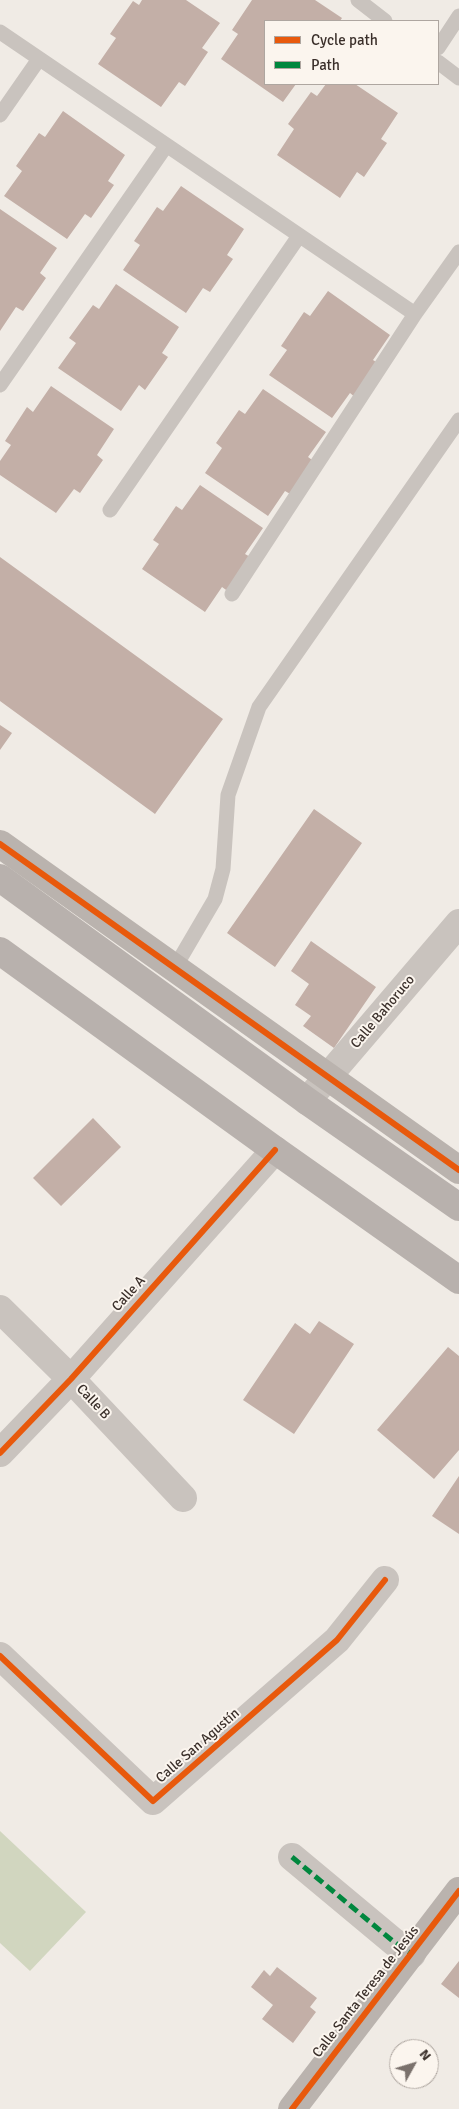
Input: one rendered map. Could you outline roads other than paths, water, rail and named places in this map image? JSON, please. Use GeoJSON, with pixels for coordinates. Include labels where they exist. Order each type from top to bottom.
{"type":"FeatureCollection","features":[{"type":"Feature","properties":{"kind":"main road"},"geometry":{"type":"LineString","coordinates":[[0,878],[307,1101],[459,1207]]}},
{"type":"Feature","properties":{"kind":"main road"},"geometry":{"type":"LineString","coordinates":[[0,952],[274,1150],[459,1280]]}},
{"type":"Feature","properties":{"kind":"street"},"geometry":{"type":"LineString","coordinates":[[0,844],[459,1170]]}},
{"type":"Feature","properties":{"kind":"street","name":"Calle Bahoruco"},"geometry":{"type":"LineString","coordinates":[[307,1101],[459,923]]}},
{"type":"Feature","properties":{"kind":"street","name":"Calle A"},"geometry":{"type":"LineString","coordinates":[[0,1453],[71,1379],[274,1150]]}},
{"type":"Feature","properties":{"kind":"street","name":"Calle B"},"geometry":{"type":"LineString","coordinates":[[0,1309],[71,1379],[183,1498]]}},
{"type":"Feature","properties":{"kind":"street","name":"Calle San Agustín"},"geometry":{"type":"LineString","coordinates":[[0,1656],[153,1801],[337,1640],[385,1580]]}},
{"type":"Feature","properties":{"kind":"street"},"geometry":{"type":"LineString","coordinates":[[292,1857],[394,1942],[412,1954]]}},
{"type":"Feature","properties":{"kind":"street","name":"Calle Santa Teresa de Jesús"},"geometry":{"type":"LineString","coordinates":[[292,2109],[459,1891]]}},
{"type":"Feature","properties":{"kind":"lane"},"geometry":{"type":"LineString","coordinates":[[358,0],[384,20]]}},
{"type":"Feature","properties":{"kind":"lane"},"geometry":{"type":"LineString","coordinates":[[439,46],[459,16]]}},
{"type":"Feature","properties":{"kind":"lane"},"geometry":{"type":"LineString","coordinates":[[0,32],[415,314]]}},
{"type":"Feature","properties":{"kind":"lane"},"geometry":{"type":"LineString","coordinates":[[0,115],[39,59]]}},
{"type":"Feature","properties":{"kind":"lane"},"geometry":{"type":"LineString","coordinates":[[439,63],[459,78]]}},
{"type":"Feature","properties":{"kind":"lane"},"geometry":{"type":"LineString","coordinates":[[0,385],[166,146]]}},
{"type":"Feature","properties":{"kind":"lane"},"geometry":{"type":"LineString","coordinates":[[110,510],[299,236]]}},
{"type":"Feature","properties":{"kind":"lane"},"geometry":{"type":"LineString","coordinates":[[232,594],[415,314],[459,252]]}},
{"type":"Feature","properties":{"kind":"lane"},"geometry":{"type":"LineString","coordinates":[[174,969],[215,899],[223,869],[228,795],[260,707],[459,420]]}}]}
